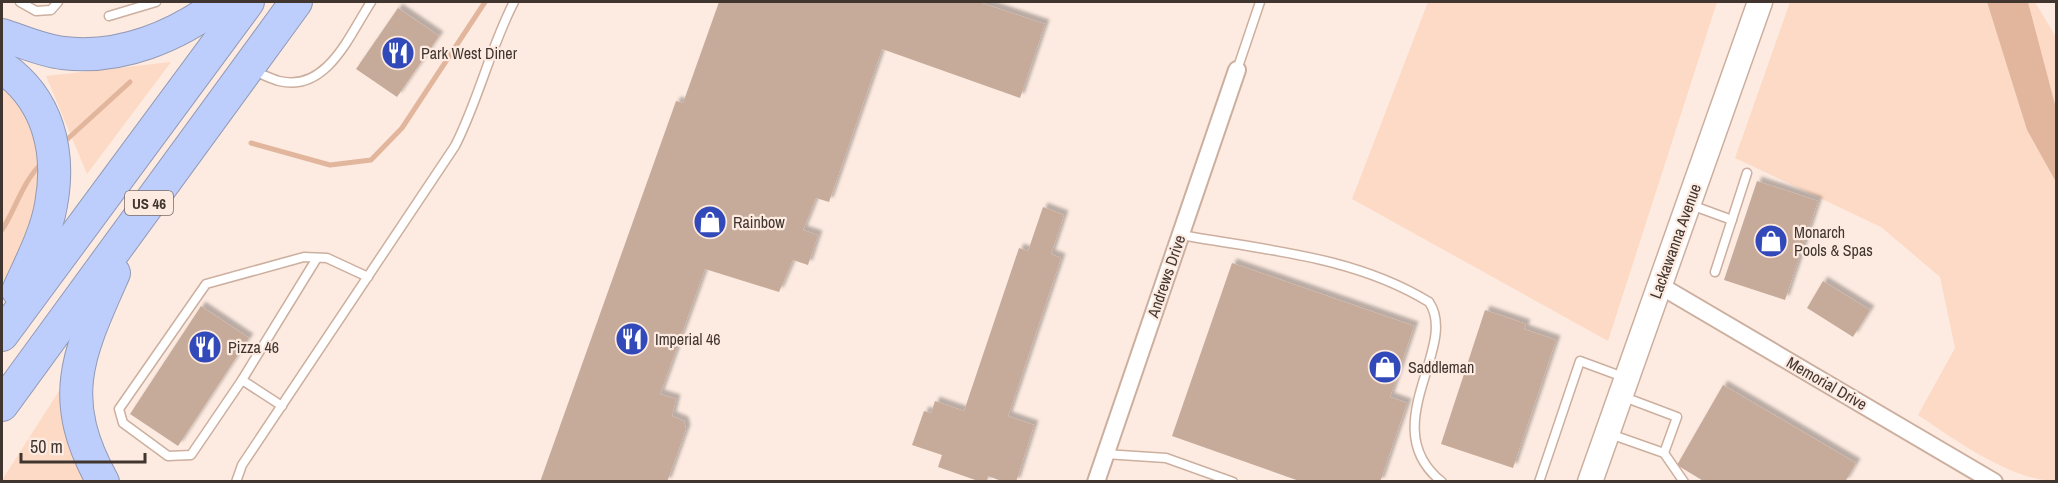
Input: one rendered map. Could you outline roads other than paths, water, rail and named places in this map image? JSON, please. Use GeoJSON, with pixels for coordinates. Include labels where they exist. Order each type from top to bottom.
{"type":"FeatureCollection","features":[{"type":"Feature","properties":{"kind":"highway"},"geometry":{"type":"LineString","coordinates":[[2,35],[62,53],[105,54],[142,44],[181,29],[222,2]]}},
{"type":"Feature","properties":{"kind":"highway","name":"US 46"},"geometry":{"type":"LineString","coordinates":[[2,335],[248,2]]}},
{"type":"Feature","properties":{"kind":"highway","name":"US 46"},"geometry":{"type":"LineString","coordinates":[[2,405],[296,2]]}},
{"type":"Feature","properties":{"kind":"highway"},"geometry":{"type":"LineString","coordinates":[[2,67],[21,80],[37,104],[46,123],[54,173],[51,206],[38,244],[2,330]]}},
{"type":"Feature","properties":{"kind":"highway"},"geometry":{"type":"LineString","coordinates":[[103,482],[90,458],[77,415],[75,378],[89,330],[138,219]]}},
{"type":"Feature","properties":{"kind":"street","name":"Lackawanna Avenue"},"geometry":{"type":"LineString","coordinates":[[1590,482],[1760,2]]}},
{"type":"Feature","properties":{"kind":"street","name":"Andrews Drive"},"geometry":{"type":"LineString","coordinates":[[1096,482],[1237,70]]}},
{"type":"Feature","properties":{"kind":"street","name":"Memorial Drive"},"geometry":{"type":"LineString","coordinates":[[1659,285],[1994,482]]}},
{"type":"Feature","properties":{"kind":"lane"},"geometry":{"type":"LineString","coordinates":[[19,2],[36,11],[51,10],[58,2]]}},
{"type":"Feature","properties":{"kind":"lane"},"geometry":{"type":"LineString","coordinates":[[109,16],[156,2]]}},
{"type":"Feature","properties":{"kind":"lane"},"geometry":{"type":"LineString","coordinates":[[248,68],[279,81],[296,83],[313,78],[326,70],[371,2]]}},
{"type":"Feature","properties":{"kind":"lane"},"geometry":{"type":"LineString","coordinates":[[236,482],[242,465],[455,146],[473,111],[498,33],[514,2]]}},
{"type":"Feature","properties":{"kind":"lane"},"geometry":{"type":"LineString","coordinates":[[1237,70],[1260,2]]}},
{"type":"Feature","properties":{"kind":"lane"},"geometry":{"type":"LineString","coordinates":[[1715,272],[1747,173]]}},
{"type":"Feature","properties":{"kind":"lane"},"geometry":{"type":"LineString","coordinates":[[1688,204],[1732,220]]}},
{"type":"Feature","properties":{"kind":"lane"},"geometry":{"type":"LineString","coordinates":[[1180,235],[1311,256],[1361,272],[1429,302],[1436,318],[1437,332],[1419,392],[1415,423],[1418,444],[1427,470],[1442,482]]}},
{"type":"Feature","properties":{"kind":"lane"},"geometry":{"type":"LineString","coordinates":[[317,258],[242,380],[190,455],[168,456],[123,423],[119,409],[207,284],[304,257],[327,258],[368,277]]}},
{"type":"Feature","properties":{"kind":"lane"},"geometry":{"type":"LineString","coordinates":[[1539,482],[1580,361],[1677,417],[1664,453]]}},
{"type":"Feature","properties":{"kind":"lane"},"geometry":{"type":"LineString","coordinates":[[242,380],[282,406]]}},
{"type":"Feature","properties":{"kind":"lane"},"geometry":{"type":"LineString","coordinates":[[1607,432],[1664,453],[1684,482]]}},
{"type":"Feature","properties":{"kind":"lane"},"geometry":{"type":"LineString","coordinates":[[1105,454],[1167,458],[1233,482]]}},
{"type":"Feature","properties":{"kind":"waterway"},"geometry":{"type":"LineString","coordinates":[[251,143],[330,165],[371,160],[402,128],[485,2]]}},
{"type":"Feature","properties":{"kind":"waterway"},"geometry":{"type":"LineString","coordinates":[[62,144],[130,82]]}},
{"type":"Feature","properties":{"kind":"waterway"},"geometry":{"type":"LineString","coordinates":[[2,230],[25,186],[42,163]]}},
{"type":"Feature","properties":{"kind":"place","name":"Park West Diner"},"geometry":{"type":"Point","coordinates":[398,53]}},
{"type":"Feature","properties":{"kind":"place","name":"Rainbow"},"geometry":{"type":"Point","coordinates":[710,222]}},
{"type":"Feature","properties":{"kind":"place","name":"Monarch Pools & Spas"},"geometry":{"type":"Point","coordinates":[1771,241]}},
{"type":"Feature","properties":{"kind":"place","name":"Imperial 46"},"geometry":{"type":"Point","coordinates":[632,339]}},
{"type":"Feature","properties":{"kind":"place","name":"Pizza 46"},"geometry":{"type":"Point","coordinates":[205,347]}},
{"type":"Feature","properties":{"kind":"place","name":"Saddleman"},"geometry":{"type":"Point","coordinates":[1385,367]}}]}
